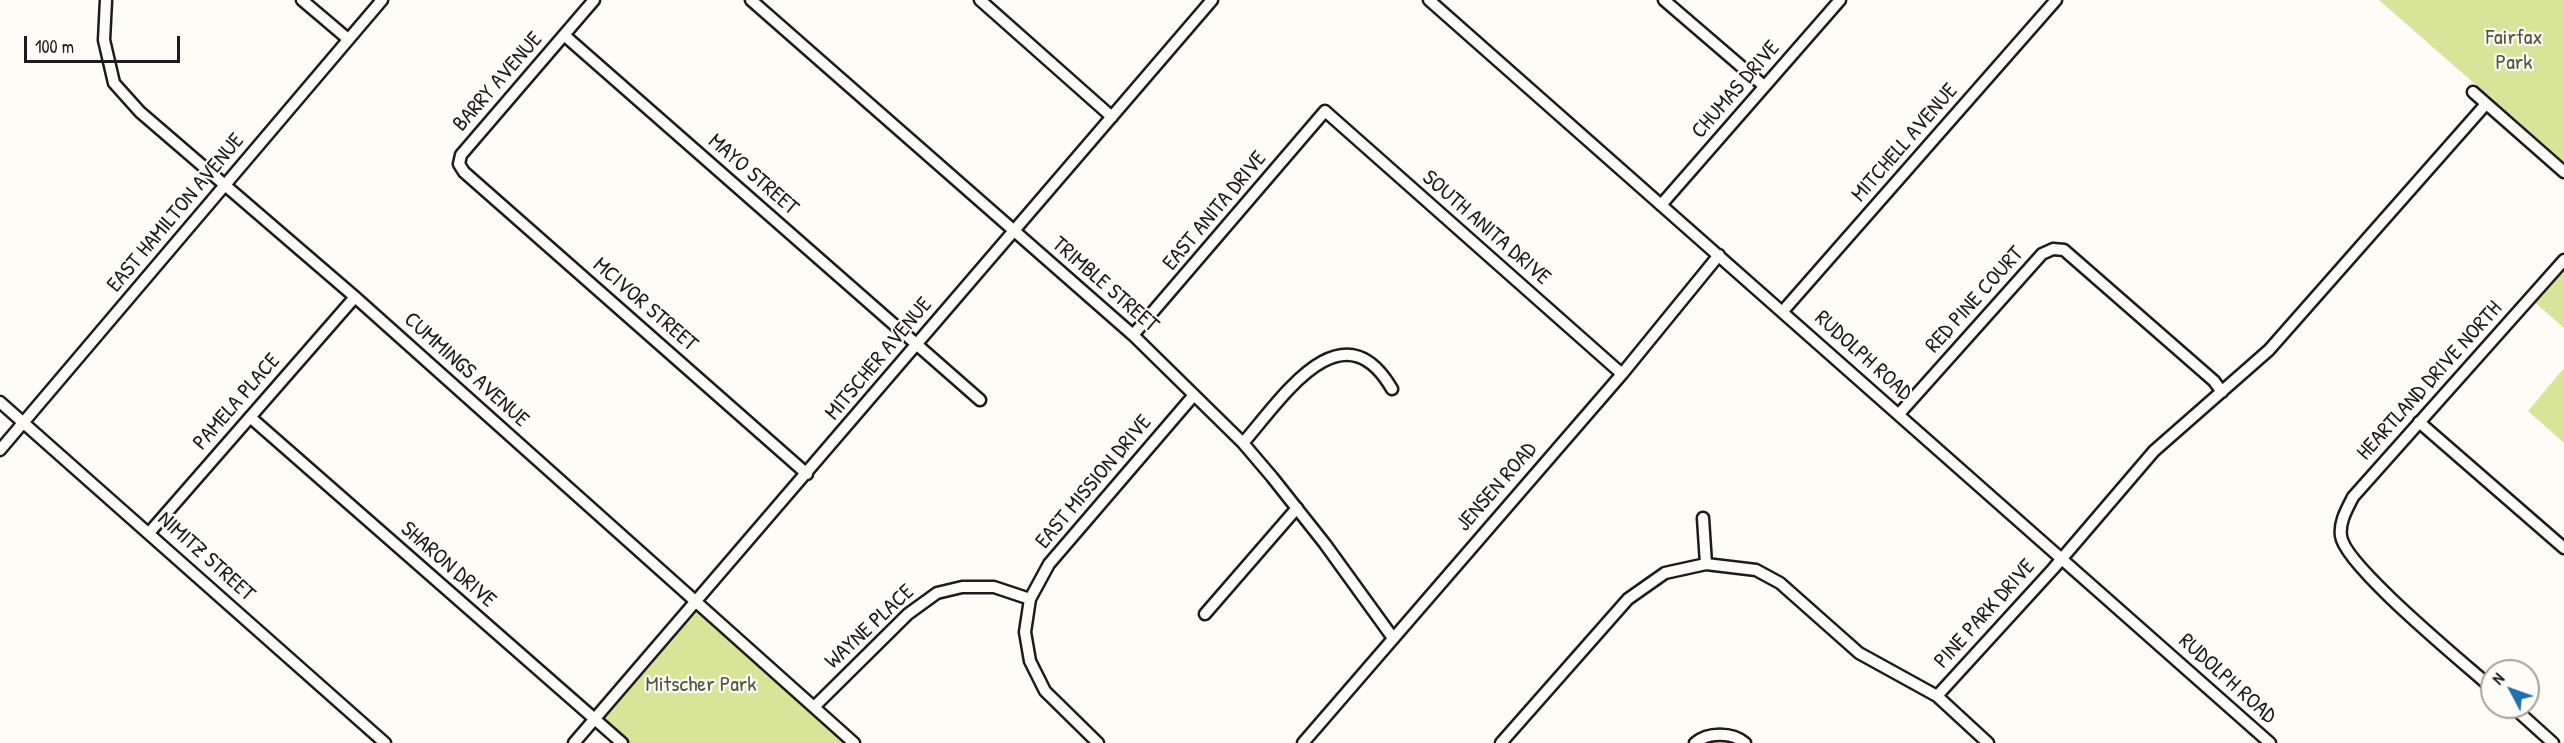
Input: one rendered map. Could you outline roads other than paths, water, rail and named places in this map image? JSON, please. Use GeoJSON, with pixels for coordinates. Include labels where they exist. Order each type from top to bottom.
{"type":"FeatureCollection","features":[{"type":"Feature","properties":{"kind":"street","name":"CUMMINGS AVENUE"},"geometry":{"type":"LineString","coordinates":[[106,0],[104,40],[114,82],[140,112],[355,297],[697,600],[854,743]]}},
{"type":"Feature","properties":{"kind":"street"},"geometry":{"type":"LineString","coordinates":[[302,0],[348,39]]}},
{"type":"Feature","properties":{"kind":"street","name":"EAST HAMILTON AVENUE"},"geometry":{"type":"LineString","coordinates":[[0,450],[382,0]]}},
{"type":"Feature","properties":{"kind":"street","name":"BARRY AVENUE"},"geometry":{"type":"LineString","coordinates":[[459,164],[461,154],[594,0]]}},
{"type":"Feature","properties":{"kind":"street","name":"TRIMBLE STREET"},"geometry":{"type":"LineString","coordinates":[[751,0],[1133,335],[1243,443],[1361,591],[1393,638]]}},
{"type":"Feature","properties":{"kind":"street"},"geometry":{"type":"LineString","coordinates":[[980,0],[1112,117]]}},
{"type":"Feature","properties":{"kind":"street","name":"RUDOLPH ROAD"},"geometry":{"type":"LineString","coordinates":[[1429,0],[2270,743]]}},
{"type":"Feature","properties":{"kind":"street"},"geometry":{"type":"LineString","coordinates":[[1664,0],[1764,86]]}},
{"type":"Feature","properties":{"kind":"street","name":"CHUMAS DRIVE"},"geometry":{"type":"LineString","coordinates":[[1662,205],[1840,0]]}},
{"type":"Feature","properties":{"kind":"street","name":"MITCHELL AVENUE"},"geometry":{"type":"LineString","coordinates":[[1783,311],[2056,0]]}},
{"type":"Feature","properties":{"kind":"street","name":"MITSCHER AVENUE"},"geometry":{"type":"LineString","coordinates":[[574,743],[807,474],[1208,1]]}},
{"type":"Feature","properties":{"kind":"street","name":"MAYO STREET"},"geometry":{"type":"LineString","coordinates":[[564,35],[980,400]]}},
{"type":"Feature","properties":{"kind":"street"},"geometry":{"type":"LineString","coordinates":[[2473,92],[2564,172]]}},
{"type":"Feature","properties":{"kind":"street","name":"PINE PARK DRIVE"},"geometry":{"type":"LineString","coordinates":[[1937,696],[2154,452],[2176,430],[2269,350],[2486,104]]}},
{"type":"Feature","properties":{"kind":"street","name":"EAST ANITA DRIVE"},"geometry":{"type":"LineString","coordinates":[[1133,335],[1325,111]]}},
{"type":"Feature","properties":{"kind":"street","name":"SOUTH ANITA DRIVE"},"geometry":{"type":"LineString","coordinates":[[1325,111],[1622,374]]}},
{"type":"Feature","properties":{"kind":"street","name":"MCIVOR STREET"},"geometry":{"type":"LineString","coordinates":[[459,164],[464,172],[807,474]]}},
{"type":"Feature","properties":{"kind":"street","name":"RED PINE COURT"},"geometry":{"type":"LineString","coordinates":[[1899,414],[2042,254],[2053,249],[2064,250],[2214,381],[2222,392]]}},
{"type":"Feature","properties":{"kind":"street","name":"JENSEN ROAD"},"geometry":{"type":"LineString","coordinates":[[1303,743],[1622,374],[1719,255]]}},
{"type":"Feature","properties":{"kind":"street","name":"HEARTLAND DRIVE NORTH"},"geometry":{"type":"LineString","coordinates":[[2480,677],[2373,583],[2354,562],[2341,537],[2343,518],[2353,497],[2564,260]]}},
{"type":"Feature","properties":{"kind":"street","name":"PAMELA PLACE"},"geometry":{"type":"LineString","coordinates":[[148,532],[355,297]]}},
{"type":"Feature","properties":{"kind":"street"},"geometry":{"type":"LineString","coordinates":[[1243,443],[1308,370],[1326,358],[1354,355],[1370,361],[1383,373],[1392,389]]}},
{"type":"Feature","properties":{"kind":"street","name":"EAST MISSION DRIVE"},"geometry":{"type":"LineString","coordinates":[[1030,599],[1049,564],[1194,395]]}},
{"type":"Feature","properties":{"kind":"street","name":"NIMITZ STREET"},"geometry":{"type":"LineString","coordinates":[[0,402],[385,743]]}},
{"type":"Feature","properties":{"kind":"street","name":"SHARON DRIVE"},"geometry":{"type":"LineString","coordinates":[[250,417],[622,743]]}},
{"type":"Feature","properties":{"kind":"street"},"geometry":{"type":"LineString","coordinates":[[2419,422],[2564,548]]}},
{"type":"Feature","properties":{"kind":"street"},"geometry":{"type":"LineString","coordinates":[[1205,615],[1297,508]]}},
{"type":"Feature","properties":{"kind":"street"},"geometry":{"type":"LineString","coordinates":[[1703,518],[1706,564]]}},
{"type":"Feature","properties":{"kind":"street"},"geometry":{"type":"LineString","coordinates":[[1501,743],[1628,599],[1665,573],[1706,564],[1755,570],[1780,584],[1859,652],[1937,696],[1988,743]]}},
{"type":"Feature","properties":{"kind":"street","name":"WAYNE PLACE"},"geometry":{"type":"LineString","coordinates":[[814,706],[908,614],[937,593],[962,587],[994,587],[1030,599]]}},
{"type":"Feature","properties":{"kind":"street"},"geometry":{"type":"LineString","coordinates":[[1030,599],[1025,633],[1030,661],[1045,691],[1098,743]]}},
{"type":"Feature","properties":{"kind":"street"},"geometry":{"type":"LineString","coordinates":[[2526,719],[2553,743]]}},
{"type":"Feature","properties":{"kind":"street"},"geometry":{"type":"LineString","coordinates":[[1695,743],[1716,734],[1740,739],[1745,743]]}},
{"type":"Feature","properties":{"kind":"park label","name":"Fairfax Park"},"geometry":{"type":"Point","coordinates":[2514,50]}},
{"type":"Feature","properties":{"kind":"park label","name":"Mitscher Park"},"geometry":{"type":"Point","coordinates":[701,685]}}]}
